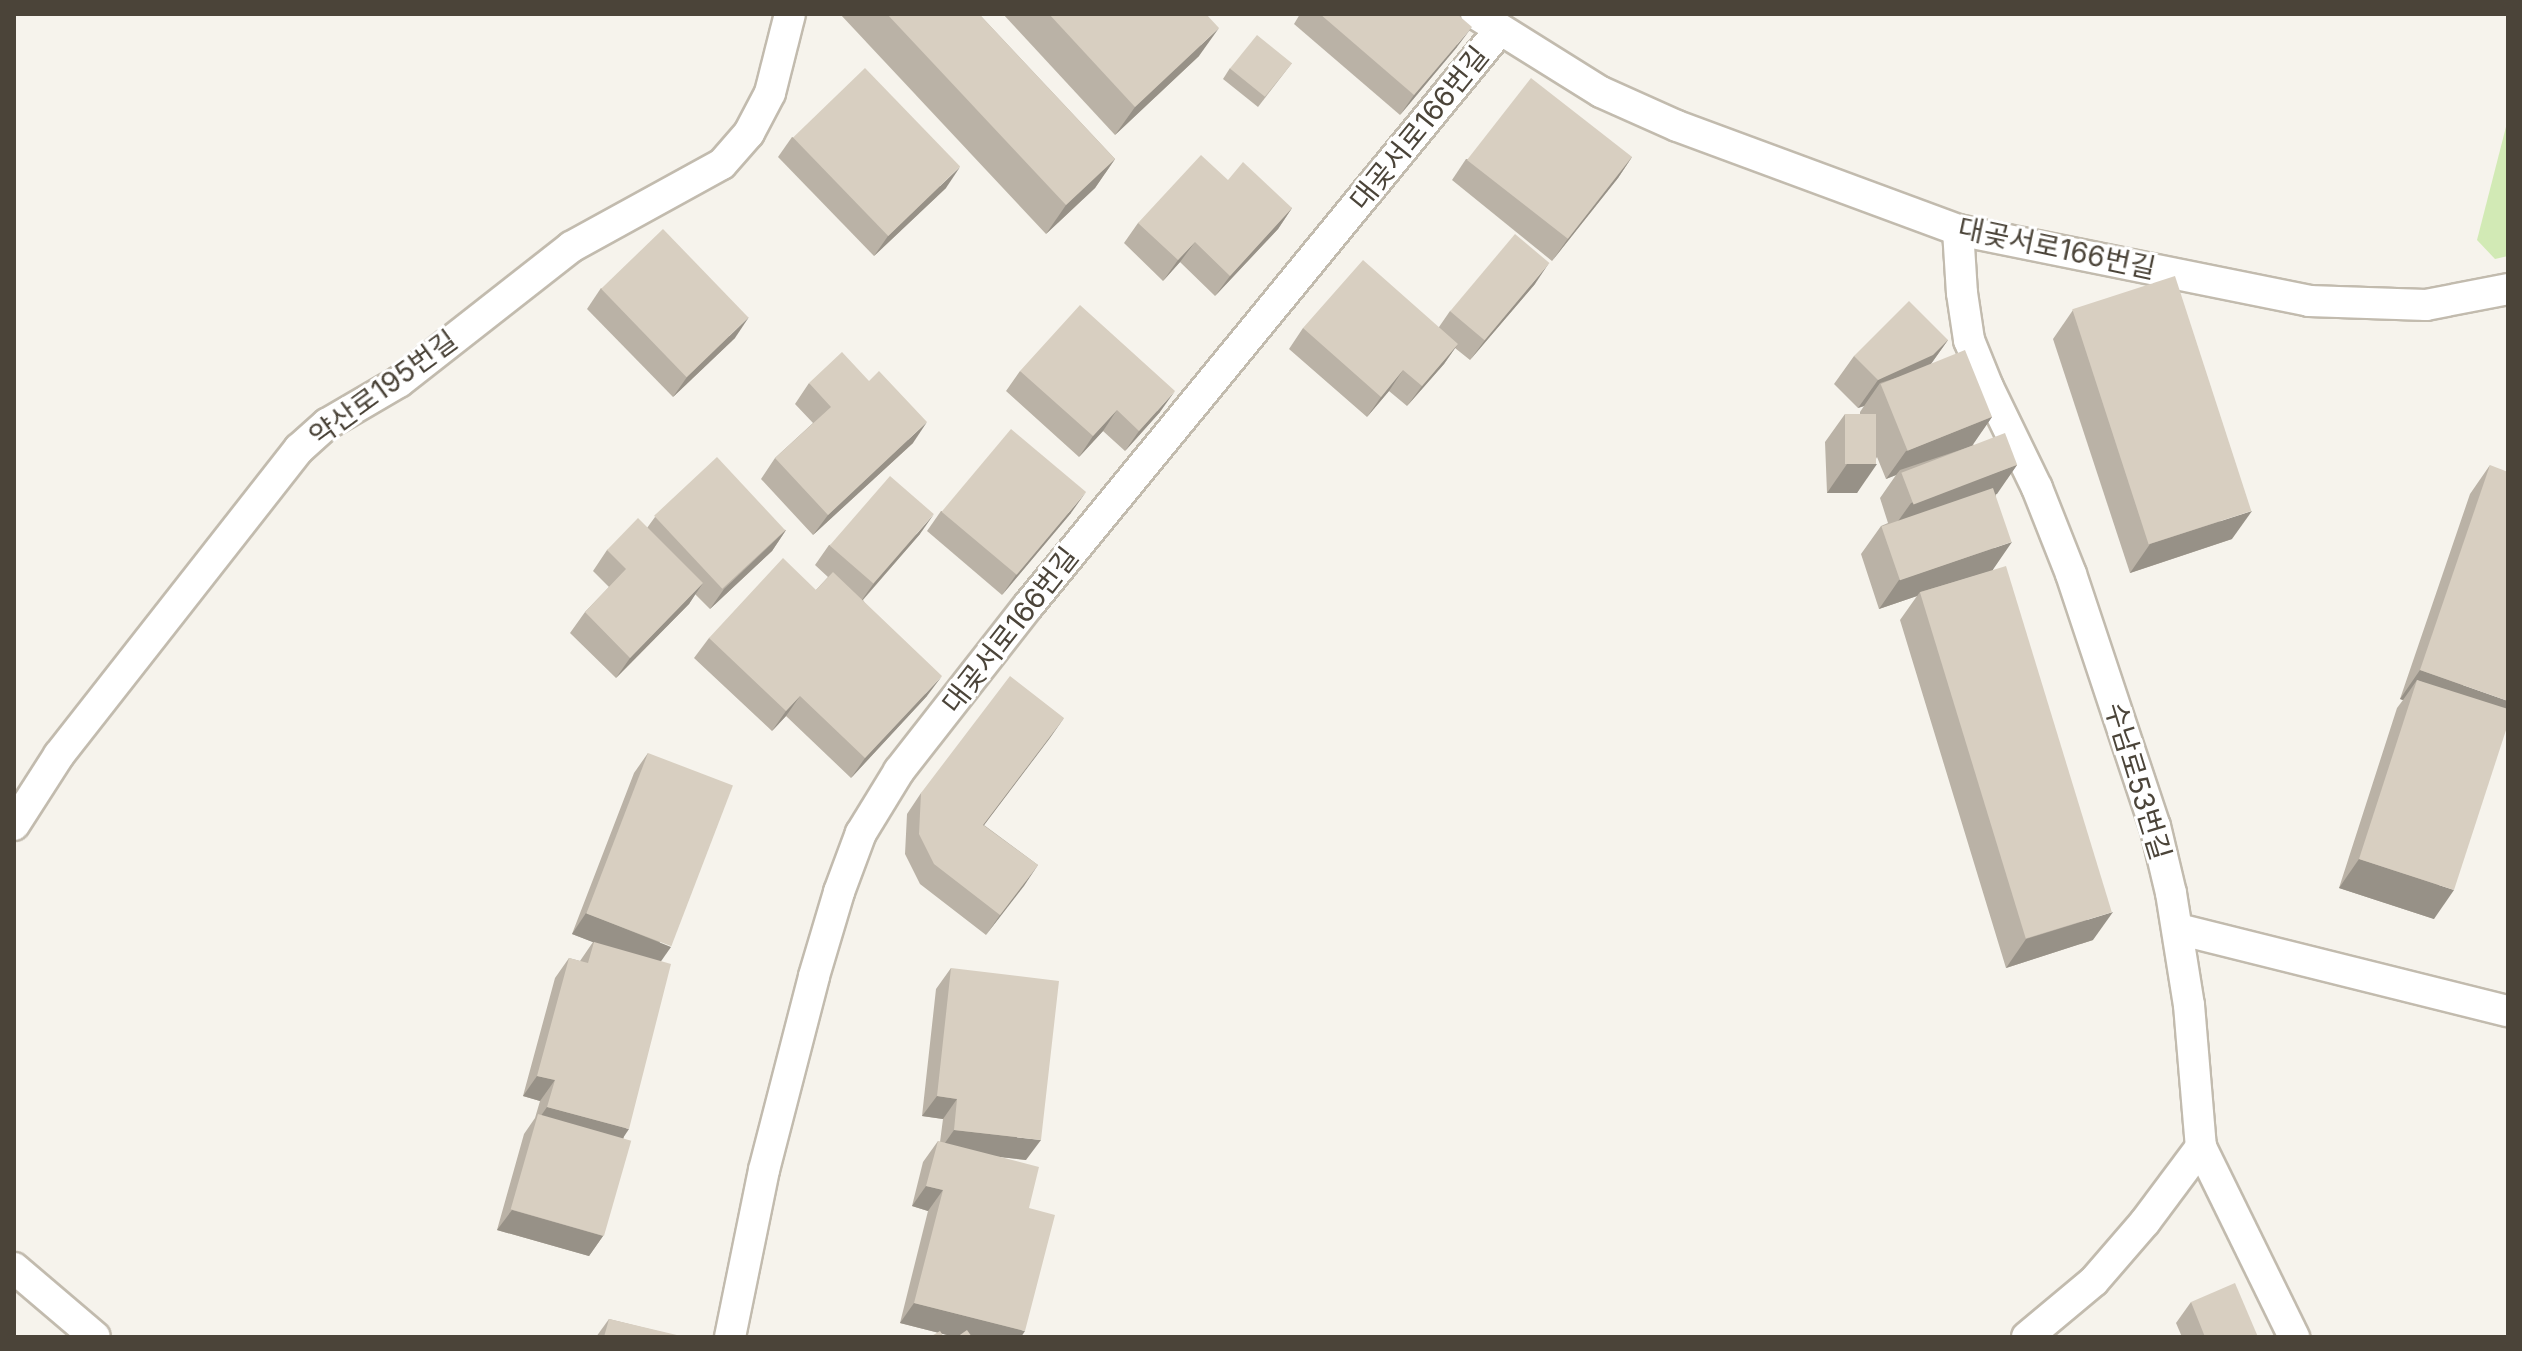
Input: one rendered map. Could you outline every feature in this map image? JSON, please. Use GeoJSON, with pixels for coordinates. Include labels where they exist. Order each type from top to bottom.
{"type":"FeatureCollection","features":[{"type":"Feature","properties":{"kind":"lane","name":"약산로195번길"},"geometry":{"type":"LineString","coordinates":[[14,825],[59,755],[299,449],[327,424],[399,382],[571,247],[722,164],[749,133],[770,93],[790,14]]}},
{"type":"Feature","properties":{"kind":"lane","name":"대곶서로166번길"},"geometry":{"type":"LineString","coordinates":[[730,1337],[764,1170],[783,1095],[839,892],[861,833],[899,771],[1488,22],[1601,92],[1677,126],[1958,230],[2309,301],[2426,305],[2508,289]]}},
{"type":"Feature","properties":{"kind":"lane","name":"수남로53번길"},"geometry":{"type":"LineString","coordinates":[[1958,230],[1969,340],[2037,488],[2071,574],[2155,826],[2178,929],[2189,1005],[2201,1147],[2294,1337]]}},
{"type":"Feature","properties":{"kind":"lane"},"geometry":{"type":"LineString","coordinates":[[2178,929],[2508,1011]]}},
{"type":"Feature","properties":{"kind":"lane"},"geometry":{"type":"LineString","coordinates":[[2027,1337],[2094,1281],[2145,1222],[2201,1147]]}},
{"type":"Feature","properties":{"kind":"lane"},"geometry":{"type":"LineString","coordinates":[[14,1268],[95,1337]]}},
{"type":"Feature","properties":{"kind":"green space"},"geometry":{"type":"Polygon","coordinates":[[[2508,119],[2508,256],[2495,259],[2477,240],[2508,119]]]}},
{"type":"Feature","properties":{"kind":"building"},"geometry":{"type":"Polygon","coordinates":[[[887,14],[979,14],[1115,159],[1066,205],[887,14]]]}},
{"type":"Feature","properties":{"kind":"building"},"geometry":{"type":"Polygon","coordinates":[[[1049,14],[1206,14],[1219,28],[1135,107],[1049,14]]]}},
{"type":"Feature","properties":{"kind":"building"},"geometry":{"type":"Polygon","coordinates":[[[1320,14],[1457,14],[1472,27],[1414,95],[1320,14]]]}},
{"type":"Feature","properties":{"kind":"building"},"geometry":{"type":"Polygon","coordinates":[[[1257,35],[1292,63],[1265,97],[1230,68],[1257,35]]]}},
{"type":"Feature","properties":{"kind":"building"},"geometry":{"type":"Polygon","coordinates":[[[865,68],[960,167],[888,236],[793,137],[865,68]]]}},
{"type":"Feature","properties":{"kind":"building"},"geometry":{"type":"Polygon","coordinates":[[[1531,78],[1632,157],[1568,239],[1467,160],[1531,78]]]}},
{"type":"Feature","properties":{"kind":"building"},"geometry":{"type":"Polygon","coordinates":[[[1201,155],[1228,180],[1243,162],[1292,208],[1230,276],[1195,242],[1178,260],[1138,223],[1201,155]]]}},
{"type":"Feature","properties":{"kind":"building"},"geometry":{"type":"Polygon","coordinates":[[[663,229],[748,317],[687,377],[601,289],[663,229]]]}},
{"type":"Feature","properties":{"kind":"building"},"geometry":{"type":"Polygon","coordinates":[[[1515,234],[1549,263],[1485,340],[1450,311],[1515,234]]]}},
{"type":"Feature","properties":{"kind":"building"},"geometry":{"type":"Polygon","coordinates":[[[1363,260],[1458,344],[1422,386],[1403,370],[1381,397],[1303,328],[1363,260]]]}},
{"type":"Feature","properties":{"kind":"building"},"geometry":{"type":"Polygon","coordinates":[[[2175,276],[2251,511],[2149,544],[2072,309],[2175,276]]]}},
{"type":"Feature","properties":{"kind":"building"},"geometry":{"type":"Polygon","coordinates":[[[1909,301],[1948,340],[1933,355],[1878,380],[1854,356],[1909,301]]]}},
{"type":"Feature","properties":{"kind":"building"},"geometry":{"type":"Polygon","coordinates":[[[1080,305],[1175,391],[1139,431],[1117,410],[1093,436],[1020,371],[1080,305]]]}},
{"type":"Feature","properties":{"kind":"building"},"geometry":{"type":"Polygon","coordinates":[[[1965,350],[1992,417],[1908,451],[1881,384],[1965,350]]]}},
{"type":"Feature","properties":{"kind":"building"},"geometry":{"type":"Polygon","coordinates":[[[842,352],[869,381],[879,371],[927,422],[828,515],[775,458],[831,407],[809,383],[842,352]]]}},
{"type":"Feature","properties":{"kind":"building"},"geometry":{"type":"Polygon","coordinates":[[[1845,414],[1876,414],[1876,464],[1845,464],[1845,414]]]}},
{"type":"Feature","properties":{"kind":"building"},"geometry":{"type":"Polygon","coordinates":[[[1011,429],[1086,492],[1017,575],[942,512],[1011,429]]]}},
{"type":"Feature","properties":{"kind":"building"},"geometry":{"type":"Polygon","coordinates":[[[2005,433],[2017,465],[1914,505],[1901,473],[2005,433]]]}},
{"type":"Feature","properties":{"kind":"building"},"geometry":{"type":"Polygon","coordinates":[[[717,457],[785,530],[722,589],[654,516],[717,457]]]}},
{"type":"Feature","properties":{"kind":"building"},"geometry":{"type":"Polygon","coordinates":[[[2490,465],[2508,472],[2508,701],[2420,670],[2490,465]]]}},
{"type":"Feature","properties":{"kind":"building"},"geometry":{"type":"Polygon","coordinates":[[[890,476],[934,514],[873,583],[830,545],[890,476]]]}},
{"type":"Feature","properties":{"kind":"building"},"geometry":{"type":"Polygon","coordinates":[[[1993,488],[2012,542],[1900,580],[1881,526],[1993,488]]]}},
{"type":"Feature","properties":{"kind":"building"},"geometry":{"type":"Polygon","coordinates":[[[638,518],[703,583],[630,658],[585,612],[626,569],[607,550],[638,518]]]}},
{"type":"Feature","properties":{"kind":"building"},"geometry":{"type":"Polygon","coordinates":[[[783,558],[816,590],[833,572],[942,676],[865,758],[800,696],[786,711],[709,638],[783,558]]]}},
{"type":"Feature","properties":{"kind":"building"},"geometry":{"type":"Polygon","coordinates":[[[2006,566],[2112,912],[2026,938],[1920,592],[2006,566]]]}},
{"type":"Feature","properties":{"kind":"building"},"geometry":{"type":"Polygon","coordinates":[[[1010,676],[1064,718],[983,825],[1038,865],[1000,915],[934,864],[919,834],[921,793],[1010,676]]]}},
{"type":"Feature","properties":{"kind":"building"},"geometry":{"type":"Polygon","coordinates":[[[2417,680],[2508,709],[2508,724],[2454,890],[2359,859],[2417,680]]]}},
{"type":"Feature","properties":{"kind":"building"},"geometry":{"type":"Polygon","coordinates":[[[648,753],[733,786],[671,946],[586,914],[648,753]]]}},
{"type":"Feature","properties":{"kind":"building"},"geometry":{"type":"Polygon","coordinates":[[[594,942],[671,964],[629,1129],[547,1107],[555,1080],[537,1076],[569,958],[588,963],[594,942]]]}},
{"type":"Feature","properties":{"kind":"building"},"geometry":{"type":"Polygon","coordinates":[[[951,968],[1059,981],[1041,1140],[954,1130],[957,1099],[937,1096],[951,968]]]}},
{"type":"Feature","properties":{"kind":"building"},"geometry":{"type":"Polygon","coordinates":[[[538,1114],[631,1141],[604,1236],[511,1209],[538,1114]]]}},
{"type":"Feature","properties":{"kind":"building"},"geometry":{"type":"Polygon","coordinates":[[[938,1141],[1039,1167],[1029,1208],[1055,1215],[1025,1331],[914,1303],[943,1190],[926,1186],[938,1141]]]}},
{"type":"Feature","properties":{"kind":"building"},"geometry":{"type":"Polygon","coordinates":[[[2235,1283],[2258,1337],[2205,1337],[2191,1302],[2235,1283]]]}},
{"type":"Feature","properties":{"kind":"building"},"geometry":{"type":"Polygon","coordinates":[[[609,1319],[681,1336],[681,1337],[604,1337],[609,1319]]]}},
{"type":"Feature","properties":{"kind":"building"},"geometry":{"type":"Polygon","coordinates":[[[967,1330],[972,1337],[957,1337],[967,1330]]]}},
{"type":"Feature","properties":{"kind":"building"},"geometry":{"type":"Polygon","coordinates":[[[940,1331],[944,1337],[930,1337],[940,1331]]]}}]}
